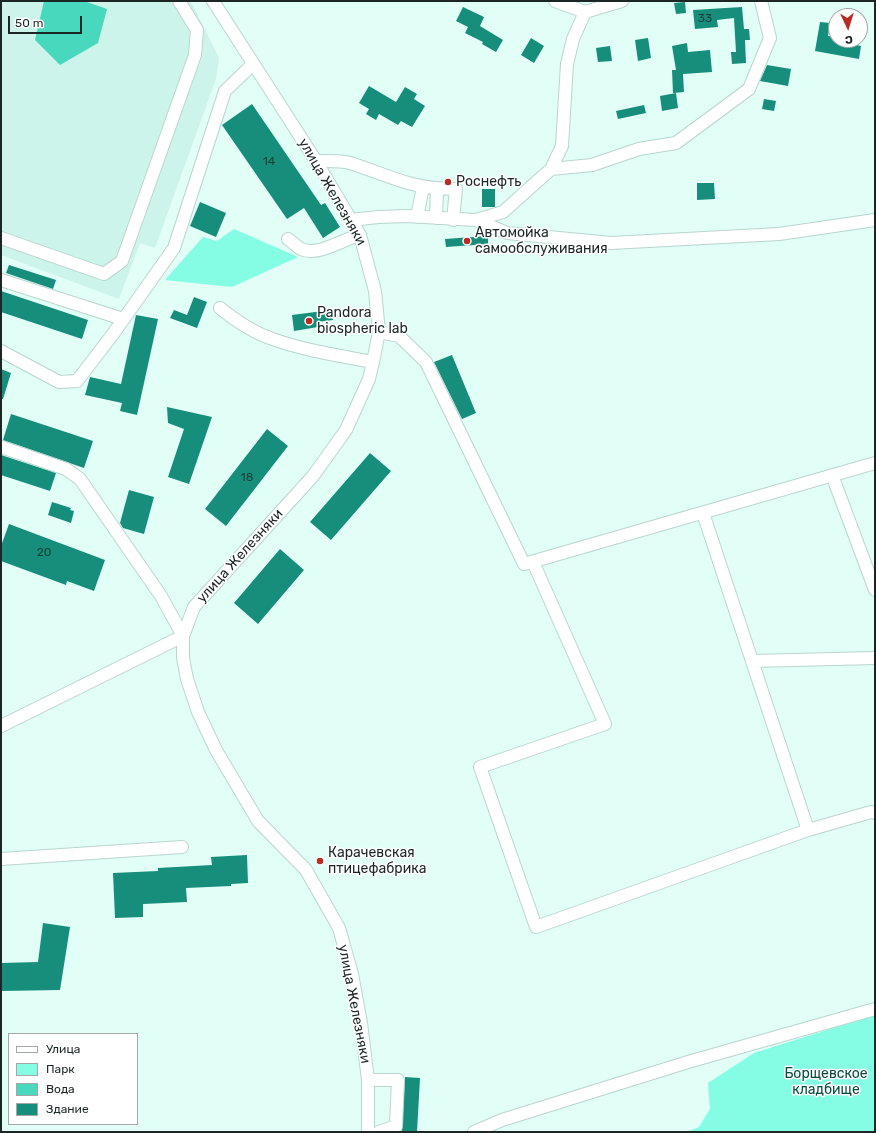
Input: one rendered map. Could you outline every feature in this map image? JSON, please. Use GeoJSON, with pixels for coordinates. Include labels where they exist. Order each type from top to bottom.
{"type":"FeatureCollection","features":[{"type":"Feature","properties":{"kind":"street"},"geometry":{"type":"LineString","coordinates":[[1,238],[104,274],[122,261],[195,55],[197,30],[180,1]]}},
{"type":"Feature","properties":{"kind":"street","name":"улица Железняки"},"geometry":{"type":"LineString","coordinates":[[213,1],[316,161],[360,234],[376,291],[379,332],[373,362],[369,379],[346,430],[313,476],[194,607],[187,621],[183,636],[183,658],[187,679],[198,712],[216,750],[258,821],[306,870],[339,928],[353,981],[361,1023],[368,1080],[368,1132]]}},
{"type":"Feature","properties":{"kind":"street"},"geometry":{"type":"LineString","coordinates":[[555,1],[585,12],[622,1]]}},
{"type":"Feature","properties":{"kind":"street"},"geometry":{"type":"LineString","coordinates":[[551,169],[592,164],[639,149],[676,143],[749,89],[770,38],[761,1]]}},
{"type":"Feature","properties":{"kind":"street"},"geometry":{"type":"LineString","coordinates":[[351,220],[378,217],[417,217],[476,220],[503,212],[551,169],[562,146],[567,64],[573,39],[585,12]]}},
{"type":"Feature","properties":{"kind":"street"},"geometry":{"type":"LineString","coordinates":[[1,351],[59,382],[77,380],[174,248],[225,91],[253,64]]}},
{"type":"Feature","properties":{"kind":"street"},"geometry":{"type":"LineString","coordinates":[[316,161],[349,162],[383,176],[423,187],[456,189],[453,220]]}},
{"type":"Feature","properties":{"kind":"street"},"geometry":{"type":"LineString","coordinates":[[417,217],[423,187]]}},
{"type":"Feature","properties":{"kind":"street"},"geometry":{"type":"LineString","coordinates":[[436,218],[437,188]]}},
{"type":"Feature","properties":{"kind":"street"},"geometry":{"type":"LineString","coordinates":[[476,220],[508,233],[611,243],[778,234],[875,220]]}},
{"type":"Feature","properties":{"kind":"street"},"geometry":{"type":"LineString","coordinates":[[288,239],[302,249],[321,251],[346,238],[360,234]]}},
{"type":"Feature","properties":{"kind":"street"},"geometry":{"type":"LineString","coordinates":[[1,280],[123,319]]}},
{"type":"Feature","properties":{"kind":"street"},"geometry":{"type":"LineString","coordinates":[[220,308],[234,319],[270,338],[336,355],[373,362]]}},
{"type":"Feature","properties":{"kind":"street"},"geometry":{"type":"LineString","coordinates":[[379,332],[399,336],[426,362],[524,564],[875,463]]}},
{"type":"Feature","properties":{"kind":"street"},"geometry":{"type":"LineString","coordinates":[[1,447],[66,469],[80,479],[161,596],[183,636],[1,726]]}},
{"type":"Feature","properties":{"kind":"street"},"geometry":{"type":"LineString","coordinates":[[832,475],[875,590]]}},
{"type":"Feature","properties":{"kind":"street"},"geometry":{"type":"LineString","coordinates":[[703,512],[808,830]]}},
{"type":"Feature","properties":{"kind":"street"},"geometry":{"type":"LineString","coordinates":[[533,562],[605,724],[480,767],[536,927],[808,830],[871,812],[875,813]]}},
{"type":"Feature","properties":{"kind":"street"},"geometry":{"type":"LineString","coordinates":[[752,661],[875,658]]}},
{"type":"Feature","properties":{"kind":"street"},"geometry":{"type":"LineString","coordinates":[[1,859],[182,847]]}},
{"type":"Feature","properties":{"kind":"street"},"geometry":{"type":"LineString","coordinates":[[474,1132],[502,1120],[688,1062],[875,1010]]}},
{"type":"Feature","properties":{"kind":"street"},"geometry":{"type":"LineString","coordinates":[[368,1080],[398,1080],[396,1126],[379,1132]]}},
{"type":"Feature","properties":{"kind":"shaded area"},"geometry":{"type":"Polygon","coordinates":[[[1,1],[189,1],[193,5],[219,58],[216,79],[155,248],[140,243],[119,299],[1,255],[1,1]]]}},
{"type":"Feature","properties":{"kind":"green space"},"geometry":{"type":"Polygon","coordinates":[[[234,229],[298,257],[232,287],[165,280],[203,237],[217,241],[234,229]]]}},
{"type":"Feature","properties":{"kind":"green space","name":"Борщевское кладбище"},"geometry":{"type":"Polygon","coordinates":[[[875,1015],[875,1132],[687,1132],[699,1127],[710,1109],[708,1083],[754,1053],[875,1015]]]}},
{"type":"Feature","properties":{"kind":"water"},"geometry":{"type":"Polygon","coordinates":[[[44,1],[84,1],[107,9],[98,43],[60,65],[35,40],[44,1]]]}},
{"type":"Feature","properties":{"kind":"building"},"geometry":{"type":"Polygon","coordinates":[[[685,2],[686,13],[676,14],[674,3],[685,2]]]}},
{"type":"Feature","properties":{"kind":"building"},"geometry":{"type":"Polygon","coordinates":[[[463,7],[484,17],[480,26],[503,40],[496,52],[482,44],[483,42],[465,33],[468,27],[456,21],[463,7]]]}},
{"type":"Feature","properties":{"kind":"building"},"geometry":{"type":"Polygon","coordinates":[[[742,7],[744,29],[749,29],[750,40],[745,40],[746,63],[732,64],[731,52],[736,52],[734,18],[717,20],[718,27],[695,29],[693,10],[742,7]]]}},
{"type":"Feature","properties":{"kind":"building"},"geometry":{"type":"Polygon","coordinates":[[[820,22],[828,23],[828,48],[861,48],[859,59],[815,51],[820,22]]]}},
{"type":"Feature","properties":{"kind":"building"},"geometry":{"type":"Polygon","coordinates":[[[531,38],[544,46],[534,63],[521,55],[531,38]]]}},
{"type":"Feature","properties":{"kind":"building"},"geometry":{"type":"Polygon","coordinates":[[[648,38],[651,58],[638,61],[635,40],[648,38]]]}},
{"type":"Feature","properties":{"kind":"building"},"geometry":{"type":"Polygon","coordinates":[[[687,43],[688,52],[710,50],[712,72],[683,74],[684,92],[673,93],[672,70],[676,70],[672,46],[687,43]]]}},
{"type":"Feature","properties":{"kind":"building"},"geometry":{"type":"Polygon","coordinates":[[[610,46],[612,61],[598,62],[596,48],[610,46]]]}},
{"type":"Feature","properties":{"kind":"building"},"geometry":{"type":"Polygon","coordinates":[[[767,65],[791,69],[788,86],[760,81],[767,65]]]}},
{"type":"Feature","properties":{"kind":"building"},"geometry":{"type":"Polygon","coordinates":[[[369,86],[396,102],[405,87],[417,94],[414,99],[425,106],[412,127],[401,121],[398,125],[379,114],[376,120],[366,114],[369,109],[359,103],[369,86]]]}},
{"type":"Feature","properties":{"kind":"building"},"geometry":{"type":"Polygon","coordinates":[[[676,93],[678,108],[662,111],[660,96],[676,93]]]}},
{"type":"Feature","properties":{"kind":"building"},"geometry":{"type":"Polygon","coordinates":[[[764,99],[776,101],[774,111],[762,109],[764,99]]]}},
{"type":"Feature","properties":{"kind":"building"},"geometry":{"type":"Polygon","coordinates":[[[252,104],[321,205],[325,203],[340,227],[323,238],[304,208],[287,219],[222,125],[252,104]]]}},
{"type":"Feature","properties":{"kind":"building"},"geometry":{"type":"Polygon","coordinates":[[[644,105],[646,113],[618,119],[616,111],[644,105]]]}},
{"type":"Feature","properties":{"kind":"building"},"geometry":{"type":"Polygon","coordinates":[[[697,183],[714,183],[715,199],[697,200],[697,183]]]}},
{"type":"Feature","properties":{"kind":"building"},"geometry":{"type":"Polygon","coordinates":[[[482,189],[495,189],[495,207],[482,207],[482,189]]]}},
{"type":"Feature","properties":{"kind":"building"},"geometry":{"type":"Polygon","coordinates":[[[200,202],[226,213],[216,237],[190,226],[200,202]]]}},
{"type":"Feature","properties":{"kind":"building","name":"Автомойка самообслуживания"},"geometry":{"type":"Polygon","coordinates":[[[488,236],[488,244],[446,247],[445,239],[488,236]]]}},
{"type":"Feature","properties":{"kind":"building"},"geometry":{"type":"Polygon","coordinates":[[[9,265],[56,280],[53,289],[6,273],[9,265]]]}},
{"type":"Feature","properties":{"kind":"building"},"geometry":{"type":"Polygon","coordinates":[[[1,291],[88,320],[82,339],[1,312],[1,291]]]}},
{"type":"Feature","properties":{"kind":"building"},"geometry":{"type":"Polygon","coordinates":[[[194,297],[207,302],[197,328],[170,318],[174,310],[187,315],[194,297]]]}},
{"type":"Feature","properties":{"kind":"building","name":"Pandora biospheric lab"},"geometry":{"type":"Polygon","coordinates":[[[331,310],[333,320],[317,322],[318,327],[294,331],[292,315],[331,310]]]}},
{"type":"Feature","properties":{"kind":"building"},"geometry":{"type":"Polygon","coordinates":[[[136,315],[158,319],[137,415],[120,411],[122,403],[85,395],[90,377],[121,384],[136,315]]]}},
{"type":"Feature","properties":{"kind":"building"},"geometry":{"type":"Polygon","coordinates":[[[452,355],[476,413],[462,419],[434,362],[452,355]]]}},
{"type":"Feature","properties":{"kind":"building"},"geometry":{"type":"Polygon","coordinates":[[[1,369],[11,373],[3,399],[1,399],[1,369]]]}},
{"type":"Feature","properties":{"kind":"building"},"geometry":{"type":"Polygon","coordinates":[[[167,407],[212,417],[189,484],[168,477],[184,429],[168,423],[167,407]]]}},
{"type":"Feature","properties":{"kind":"building"},"geometry":{"type":"Polygon","coordinates":[[[11,414],[93,441],[84,468],[3,440],[11,414]]]}},
{"type":"Feature","properties":{"kind":"building"},"geometry":{"type":"Polygon","coordinates":[[[267,429],[288,446],[226,526],[205,509],[267,429]]]}},
{"type":"Feature","properties":{"kind":"building"},"geometry":{"type":"Polygon","coordinates":[[[370,453],[391,471],[331,540],[310,522],[370,453]]]}},
{"type":"Feature","properties":{"kind":"building"},"geometry":{"type":"Polygon","coordinates":[[[1,455],[56,473],[50,491],[1,475],[1,455]]]}},
{"type":"Feature","properties":{"kind":"building"},"geometry":{"type":"Polygon","coordinates":[[[129,490],[154,497],[144,534],[123,528],[120,523],[129,490]]]}},
{"type":"Feature","properties":{"kind":"building"},"geometry":{"type":"Polygon","coordinates":[[[52,502],[71,508],[70,510],[74,511],[71,523],[48,515],[52,502]]]}},
{"type":"Feature","properties":{"kind":"building"},"geometry":{"type":"Polygon","coordinates":[[[9,524],[105,560],[94,591],[67,581],[66,585],[1,561],[1,546],[9,524]]]}},
{"type":"Feature","properties":{"kind":"building"},"geometry":{"type":"Polygon","coordinates":[[[280,549],[304,570],[258,624],[234,603],[280,549]]]}},
{"type":"Feature","properties":{"kind":"building"},"geometry":{"type":"Polygon","coordinates":[[[247,855],[248,883],[231,884],[231,886],[186,888],[187,902],[143,904],[143,917],[115,918],[113,873],[158,871],[158,868],[212,865],[211,857],[247,855]]]}},
{"type":"Feature","properties":{"kind":"building"},"geometry":{"type":"Polygon","coordinates":[[[43,923],[70,927],[60,990],[1,991],[1,963],[38,962],[43,923]]]}},
{"type":"Feature","properties":{"kind":"building"},"geometry":{"type":"Polygon","coordinates":[[[405,1077],[420,1078],[417,1132],[402,1132],[405,1077]]]}},
{"type":"Feature","properties":{"kind":"place","name":"Роснефть"},"geometry":{"type":"Point","coordinates":[448,182]}},
{"type":"Feature","properties":{"kind":"place","name":"Автомойка самообслуживания"},"geometry":{"type":"Point","coordinates":[467,241]}},
{"type":"Feature","properties":{"kind":"place","name":"Pandora biospheric lab"},"geometry":{"type":"Point","coordinates":[309,321]}},
{"type":"Feature","properties":{"kind":"place","name":"Карачевская птицефабрика"},"geometry":{"type":"Point","coordinates":[320,861]}}]}
